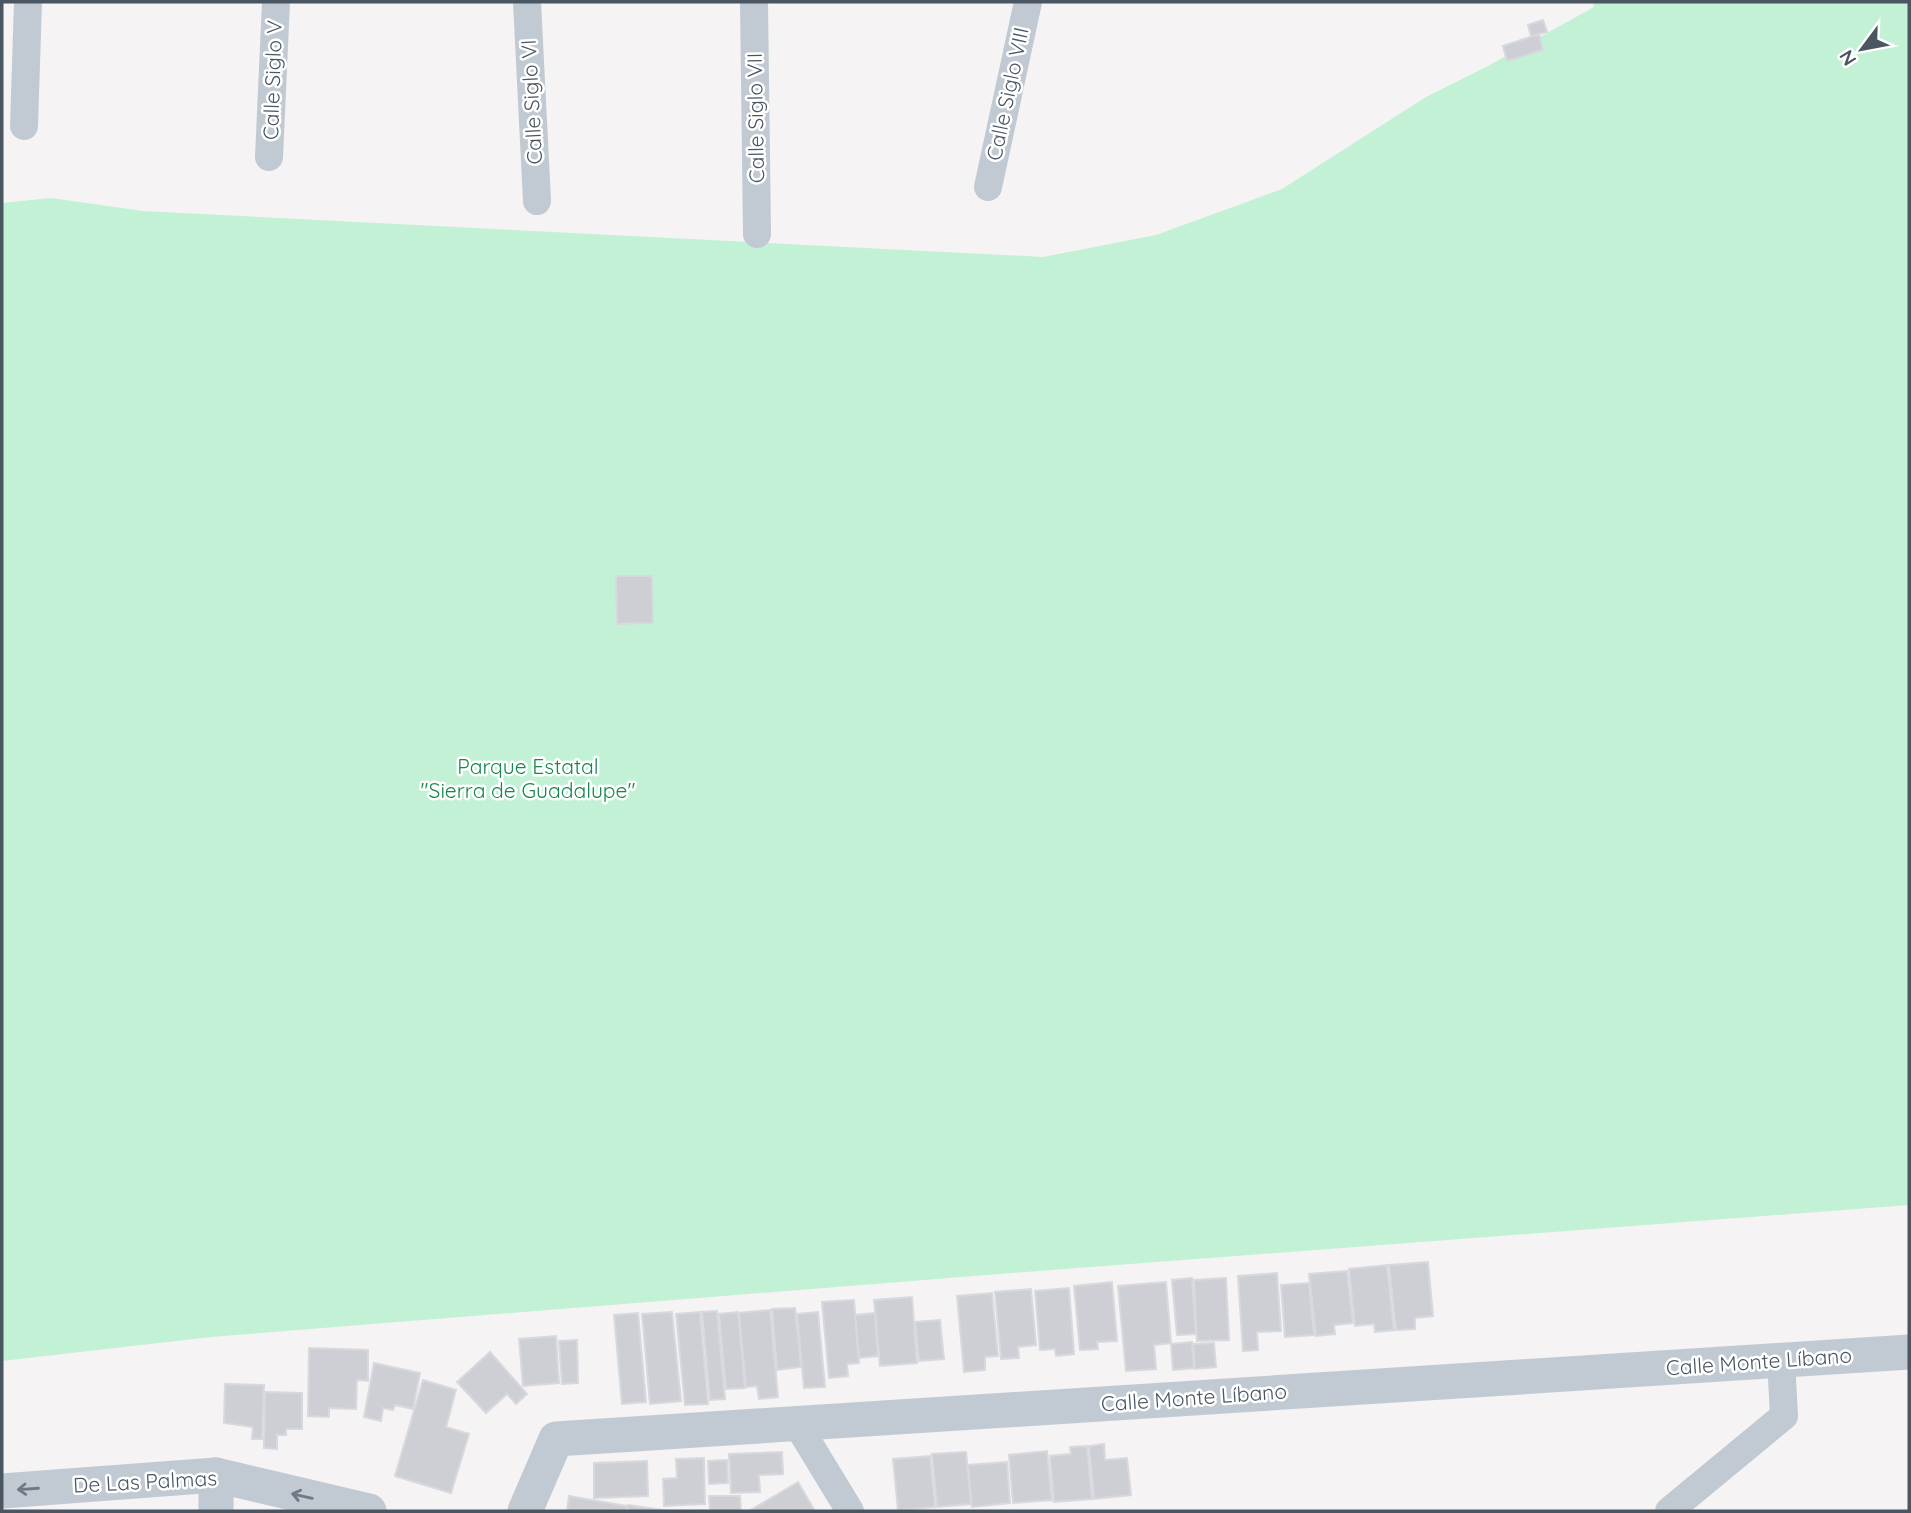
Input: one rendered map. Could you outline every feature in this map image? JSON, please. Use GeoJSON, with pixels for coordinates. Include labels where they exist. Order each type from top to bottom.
{"type":"FeatureCollection","features":[{"type":"Feature","properties":{"kind":"street"},"geometry":{"type":"LineString","coordinates":[[24,126],[28,2]]}},
{"type":"Feature","properties":{"kind":"street","name":"Calle Siglo V"},"geometry":{"type":"LineString","coordinates":[[269,158],[276,2]]}},
{"type":"Feature","properties":{"kind":"street","name":"Calle Siglo VI"},"geometry":{"type":"LineString","coordinates":[[527,2],[537,201]]}},
{"type":"Feature","properties":{"kind":"street","name":"Calle Siglo VII"},"geometry":{"type":"LineString","coordinates":[[754,2],[757,234]]}},
{"type":"Feature","properties":{"kind":"street","name":"Calle Siglo VIII"},"geometry":{"type":"LineString","coordinates":[[988,187],[1028,2]]}},
{"type":"Feature","properties":{"kind":"street","name":"Calle Monte Líbano"},"geometry":{"type":"LineString","coordinates":[[525,1511],[556,1439],[1909,1352]]}},
{"type":"Feature","properties":{"kind":"street"},"geometry":{"type":"LineString","coordinates":[[1669,1511],[1784,1416],[1781,1360]]}},
{"type":"Feature","properties":{"kind":"street"},"geometry":{"type":"LineString","coordinates":[[797,1424],[850,1511]]}},
{"type":"Feature","properties":{"kind":"street"},"geometry":{"type":"LineString","coordinates":[[216,1475],[216,1511]]}},
{"type":"Feature","properties":{"kind":"street","name":"De Las Palmas"},"geometry":{"type":"LineString","coordinates":[[2,1491],[216,1475],[369,1511]]}},
{"type":"Feature","properties":{"kind":"green space","name":"Parque Estatal \"Sierra de Guadalupe\""},"geometry":{"type":"Polygon","coordinates":[[[1593,2],[1909,2],[1909,1205],[211,1337],[2,1361],[2,203],[51,198],[143,211],[1043,257],[1156,235],[1282,189],[1426,97],[1594,7],[1593,2]]]}},
{"type":"Feature","properties":{"kind":"building"},"geometry":{"type":"Polygon","coordinates":[[[1543,20],[1547,32],[1531,36],[1528,25],[1543,20]]]}},
{"type":"Feature","properties":{"kind":"building"},"geometry":{"type":"Polygon","coordinates":[[[1539,34],[1543,50],[1507,61],[1503,46],[1539,34]]]}},
{"type":"Feature","properties":{"kind":"building"},"geometry":{"type":"Polygon","coordinates":[[[616,576],[652,576],[653,623],[617,624],[616,576]]]}},
{"type":"Feature","properties":{"kind":"building"},"geometry":{"type":"Polygon","coordinates":[[[1428,1262],[1433,1316],[1415,1318],[1415,1329],[1396,1330],[1389,1265],[1428,1262]]]}},
{"type":"Feature","properties":{"kind":"building"},"geometry":{"type":"Polygon","coordinates":[[[1387,1265],[1394,1330],[1375,1332],[1374,1324],[1355,1326],[1349,1269],[1387,1265]]]}},
{"type":"Feature","properties":{"kind":"building"},"geometry":{"type":"Polygon","coordinates":[[[1347,1271],[1353,1323],[1334,1325],[1335,1334],[1316,1336],[1309,1274],[1347,1271]]]}},
{"type":"Feature","properties":{"kind":"building"},"geometry":{"type":"Polygon","coordinates":[[[1277,1273],[1281,1331],[1257,1332],[1258,1350],[1243,1351],[1238,1276],[1277,1273]]]}},
{"type":"Feature","properties":{"kind":"building"},"geometry":{"type":"Polygon","coordinates":[[[1192,1278],[1196,1334],[1177,1335],[1172,1280],[1192,1278]]]}},
{"type":"Feature","properties":{"kind":"building"},"geometry":{"type":"Polygon","coordinates":[[[1226,1278],[1229,1340],[1197,1341],[1194,1280],[1226,1278]]]}},
{"type":"Feature","properties":{"kind":"building"},"geometry":{"type":"Polygon","coordinates":[[[1112,1282],[1117,1341],[1097,1342],[1098,1349],[1080,1350],[1074,1286],[1112,1282]]]}},
{"type":"Feature","properties":{"kind":"building"},"geometry":{"type":"Polygon","coordinates":[[[1166,1282],[1171,1343],[1154,1345],[1156,1369],[1126,1371],[1118,1286],[1166,1282]]]}},
{"type":"Feature","properties":{"kind":"building"},"geometry":{"type":"Polygon","coordinates":[[[1309,1283],[1314,1335],[1285,1337],[1281,1285],[1309,1283]]]}},
{"type":"Feature","properties":{"kind":"building"},"geometry":{"type":"Polygon","coordinates":[[[1069,1288],[1074,1354],[1056,1356],[1055,1349],[1040,1350],[1035,1291],[1069,1288]]]}},
{"type":"Feature","properties":{"kind":"building"},"geometry":{"type":"Polygon","coordinates":[[[1031,1289],[1036,1345],[1018,1347],[1019,1358],[1001,1359],[995,1292],[1031,1289]]]}},
{"type":"Feature","properties":{"kind":"building"},"geometry":{"type":"Polygon","coordinates":[[[992,1293],[998,1356],[985,1357],[985,1370],[964,1372],[957,1296],[992,1293]]]}},
{"type":"Feature","properties":{"kind":"building"},"geometry":{"type":"Polygon","coordinates":[[[912,1297],[917,1363],[880,1366],[874,1300],[912,1297]]]}},
{"type":"Feature","properties":{"kind":"building"},"geometry":{"type":"Polygon","coordinates":[[[854,1300],[859,1363],[847,1364],[848,1376],[829,1378],[822,1302],[854,1300]]]}},
{"type":"Feature","properties":{"kind":"building"},"geometry":{"type":"Polygon","coordinates":[[[795,1308],[801,1367],[777,1370],[772,1309],[795,1308]]]}},
{"type":"Feature","properties":{"kind":"building"},"geometry":{"type":"Polygon","coordinates":[[[770,1310],[778,1397],[759,1399],[757,1386],[746,1387],[739,1313],[770,1310]]]}},
{"type":"Feature","properties":{"kind":"building"},"geometry":{"type":"Polygon","coordinates":[[[717,1311],[725,1399],[710,1400],[702,1312],[717,1311]]]}},
{"type":"Feature","properties":{"kind":"building"},"geometry":{"type":"Polygon","coordinates":[[[672,1312],[681,1401],[650,1404],[642,1314],[672,1312]]]}},
{"type":"Feature","properties":{"kind":"building"},"geometry":{"type":"Polygon","coordinates":[[[700,1312],[708,1404],[685,1405],[676,1314],[700,1312]]]}},
{"type":"Feature","properties":{"kind":"building"},"geometry":{"type":"Polygon","coordinates":[[[738,1312],[745,1388],[726,1389],[719,1314],[738,1312]]]}},
{"type":"Feature","properties":{"kind":"building"},"geometry":{"type":"Polygon","coordinates":[[[818,1312],[825,1387],[804,1388],[797,1314],[818,1312]]]}},
{"type":"Feature","properties":{"kind":"building"},"geometry":{"type":"Polygon","coordinates":[[[638,1313],[646,1402],[622,1404],[614,1315],[638,1313]]]}},
{"type":"Feature","properties":{"kind":"building"},"geometry":{"type":"Polygon","coordinates":[[[875,1313],[878,1356],[859,1358],[855,1315],[875,1313]]]}},
{"type":"Feature","properties":{"kind":"building"},"geometry":{"type":"Polygon","coordinates":[[[940,1320],[944,1359],[919,1361],[915,1322],[940,1320]]]}},
{"type":"Feature","properties":{"kind":"building"},"geometry":{"type":"Polygon","coordinates":[[[556,1336],[559,1383],[523,1386],[519,1339],[556,1336]]]}},
{"type":"Feature","properties":{"kind":"building"},"geometry":{"type":"Polygon","coordinates":[[[577,1340],[578,1383],[562,1384],[559,1341],[577,1340]]]}},
{"type":"Feature","properties":{"kind":"building"},"geometry":{"type":"Polygon","coordinates":[[[1192,1342],[1194,1368],[1173,1370],[1171,1344],[1192,1342]]]}},
{"type":"Feature","properties":{"kind":"building"},"geometry":{"type":"Polygon","coordinates":[[[1214,1343],[1216,1367],[1195,1369],[1193,1344],[1214,1343]]]}},
{"type":"Feature","properties":{"kind":"building"},"geometry":{"type":"Polygon","coordinates":[[[309,1348],[368,1350],[368,1381],[357,1380],[356,1409],[329,1408],[329,1417],[308,1416],[309,1348]]]}},
{"type":"Feature","properties":{"kind":"building"},"geometry":{"type":"Polygon","coordinates":[[[490,1352],[527,1394],[516,1404],[507,1394],[486,1413],[457,1382],[490,1352]]]}},
{"type":"Feature","properties":{"kind":"building"},"geometry":{"type":"Polygon","coordinates":[[[374,1363],[420,1373],[413,1409],[395,1405],[393,1410],[383,1408],[381,1421],[364,1417],[374,1363]]]}},
{"type":"Feature","properties":{"kind":"building"},"geometry":{"type":"Polygon","coordinates":[[[423,1380],[456,1390],[446,1427],[469,1434],[451,1493],[395,1476],[423,1380]]]}},
{"type":"Feature","properties":{"kind":"building"},"geometry":{"type":"Polygon","coordinates":[[[225,1384],[264,1385],[262,1439],[252,1439],[253,1427],[224,1423],[225,1384]]]}},
{"type":"Feature","properties":{"kind":"building"},"geometry":{"type":"Polygon","coordinates":[[[265,1392],[302,1393],[302,1429],[286,1429],[286,1435],[277,1435],[277,1449],[264,1448],[265,1392]]]}},
{"type":"Feature","properties":{"kind":"building"},"geometry":{"type":"Polygon","coordinates":[[[1104,1444],[1105,1460],[1127,1458],[1131,1495],[1094,1499],[1089,1446],[1104,1444]]]}},
{"type":"Feature","properties":{"kind":"building"},"geometry":{"type":"Polygon","coordinates":[[[1087,1446],[1092,1499],[1054,1502],[1050,1456],[1071,1454],[1070,1447],[1087,1446]]]}},
{"type":"Feature","properties":{"kind":"building"},"geometry":{"type":"Polygon","coordinates":[[[1047,1451],[1052,1500],[1013,1503],[1009,1455],[1047,1451]]]}},
{"type":"Feature","properties":{"kind":"building"},"geometry":{"type":"Polygon","coordinates":[[[782,1452],[783,1474],[759,1475],[760,1492],[731,1493],[729,1454],[782,1452]]]}},
{"type":"Feature","properties":{"kind":"building"},"geometry":{"type":"Polygon","coordinates":[[[966,1452],[971,1504],[937,1507],[932,1454],[966,1452]]]}},
{"type":"Feature","properties":{"kind":"building"},"geometry":{"type":"Polygon","coordinates":[[[930,1456],[935,1507],[898,1510],[893,1459],[930,1456]]]}},
{"type":"Feature","properties":{"kind":"building"},"geometry":{"type":"Polygon","coordinates":[[[704,1458],[705,1504],[664,1506],[663,1479],[677,1478],[676,1459],[704,1458]]]}},
{"type":"Feature","properties":{"kind":"building"},"geometry":{"type":"Polygon","coordinates":[[[727,1460],[728,1483],[709,1484],[708,1461],[727,1460]]]}},
{"type":"Feature","properties":{"kind":"building"},"geometry":{"type":"Polygon","coordinates":[[[647,1461],[648,1496],[594,1498],[594,1463],[647,1461]]]}},
{"type":"Feature","properties":{"kind":"building"},"geometry":{"type":"Polygon","coordinates":[[[1007,1462],[1010,1503],[972,1507],[968,1465],[1007,1462]]]}},
{"type":"Feature","properties":{"kind":"building"},"geometry":{"type":"Polygon","coordinates":[[[798,1482],[815,1511],[749,1511],[798,1482]]]}},
{"type":"Feature","properties":{"kind":"building"},"geometry":{"type":"Polygon","coordinates":[[[569,1496],[627,1506],[626,1511],[567,1511],[569,1496]]]}},
{"type":"Feature","properties":{"kind":"building"},"geometry":{"type":"Polygon","coordinates":[[[709,1496],[740,1496],[741,1511],[710,1511],[709,1496]]]}},
{"type":"Feature","properties":{"kind":"building"},"geometry":{"type":"Polygon","coordinates":[[[628,1505],[669,1511],[627,1511],[628,1505]]]}}]}
